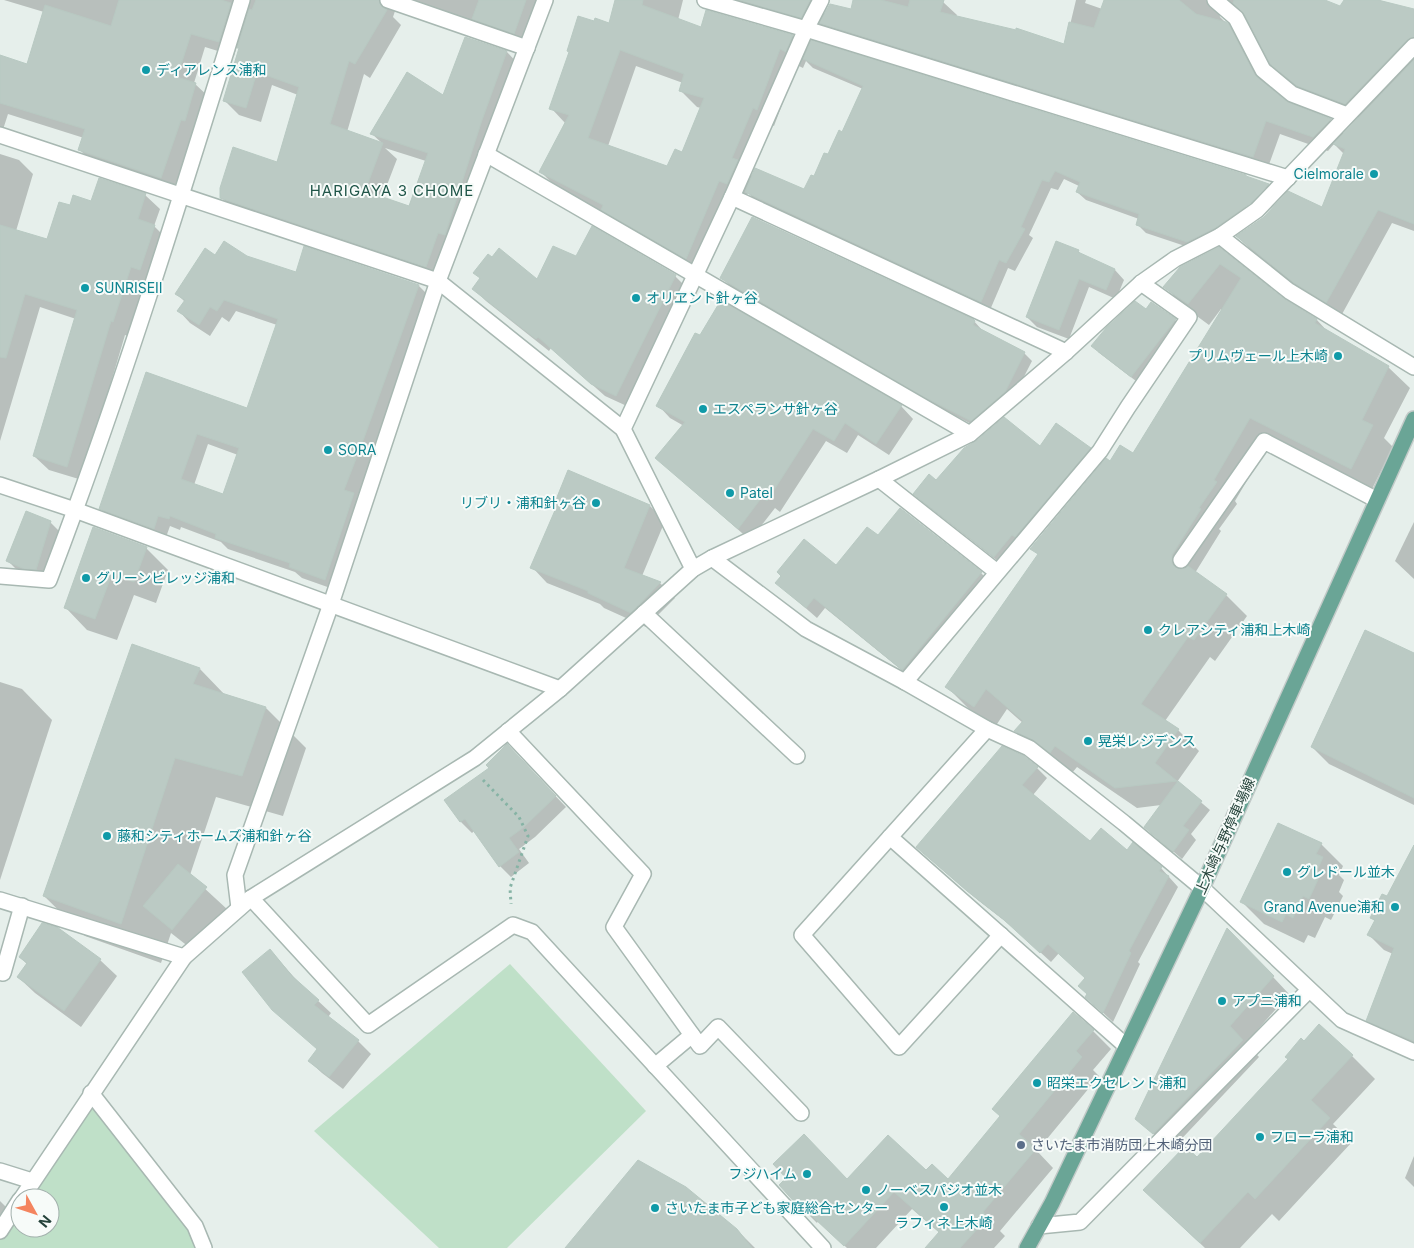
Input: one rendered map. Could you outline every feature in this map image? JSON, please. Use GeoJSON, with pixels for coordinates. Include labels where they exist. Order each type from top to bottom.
{"type":"FeatureCollection","features":[{"type":"Feature","properties":{"kind":"main road","name":"上木崎与野停車場線"},"geometry":{"type":"LineString","coordinates":[[1027,1248],[1052,1203],[1202,888],[1414,419]]}},
{"type":"Feature","properties":{"kind":"street"},"geometry":{"type":"LineString","coordinates":[[0,576],[49,580],[75,510],[182,195],[242,0]]}},
{"type":"Feature","properties":{"kind":"street"},"geometry":{"type":"LineString","coordinates":[[388,0],[527,48]]}},
{"type":"Feature","properties":{"kind":"street"},"geometry":{"type":"LineString","coordinates":[[545,0],[438,281],[331,604],[235,875],[245,903],[368,1026],[513,925],[532,932],[823,1248]]}},
{"type":"Feature","properties":{"kind":"street"},"geometry":{"type":"LineString","coordinates":[[706,0],[806,29],[1288,178]]}},
{"type":"Feature","properties":{"kind":"street"},"geometry":{"type":"LineString","coordinates":[[623,429],[732,197],[806,29],[821,0]]}},
{"type":"Feature","properties":{"kind":"street"},"geometry":{"type":"LineString","coordinates":[[1215,0],[1236,18],[1263,70],[1292,94],[1347,115]]}},
{"type":"Feature","properties":{"kind":"street"},"geometry":{"type":"LineString","coordinates":[[28,1188],[184,957],[245,903],[467,763],[560,689],[694,569],[712,558],[970,434],[1066,352],[1141,283],[1175,259],[1220,236],[1257,210],[1414,46]]}},
{"type":"Feature","properties":{"kind":"street"},"geometry":{"type":"LineString","coordinates":[[0,135],[438,281],[623,429],[694,569]]}},
{"type":"Feature","properties":{"kind":"street"},"geometry":{"type":"LineString","coordinates":[[486,154],[970,434]]}},
{"type":"Feature","properties":{"kind":"street"},"geometry":{"type":"LineString","coordinates":[[732,197],[1066,352]]}},
{"type":"Feature","properties":{"kind":"street"},"geometry":{"type":"LineString","coordinates":[[1220,236],[1289,291],[1414,367]]}},
{"type":"Feature","properties":{"kind":"street"},"geometry":{"type":"LineString","coordinates":[[905,682],[1100,451],[1128,406],[1189,317],[1141,283]]}},
{"type":"Feature","properties":{"kind":"street"},"geometry":{"type":"LineString","coordinates":[[1181,560],[1264,441],[1377,500]]}},
{"type":"Feature","properties":{"kind":"street"},"geometry":{"type":"LineString","coordinates":[[879,479],[997,572]]}},
{"type":"Feature","properties":{"kind":"street"},"geometry":{"type":"LineString","coordinates":[[0,485],[75,510],[560,689]]}},
{"type":"Feature","properties":{"kind":"street"},"geometry":{"type":"LineString","coordinates":[[712,558],[806,629],[987,729],[1029,748],[1202,888],[1342,1020],[1414,1052]]}},
{"type":"Feature","properties":{"kind":"street"},"geometry":{"type":"LineString","coordinates":[[644,613],[797,756]]}},
{"type":"Feature","properties":{"kind":"street"},"geometry":{"type":"LineString","coordinates":[[987,729],[802,935],[899,1047],[1002,935]]}},
{"type":"Feature","properties":{"kind":"street"},"geometry":{"type":"LineString","coordinates":[[508,732],[643,874],[614,927],[700,1046],[718,1027],[801,1113]]}},
{"type":"Feature","properties":{"kind":"street"},"geometry":{"type":"LineString","coordinates":[[890,837],[1126,1046]]}},
{"type":"Feature","properties":{"kind":"street"},"geometry":{"type":"LineString","coordinates":[[0,900],[184,957]]}},
{"type":"Feature","properties":{"kind":"street"},"geometry":{"type":"LineString","coordinates":[[3,973],[22,906]]}},
{"type":"Feature","properties":{"kind":"street"},"geometry":{"type":"LineString","coordinates":[[1039,1226],[1080,1222],[1309,990]]}},
{"type":"Feature","properties":{"kind":"street"},"geometry":{"type":"LineString","coordinates":[[655,1066],[692,1035]]}},
{"type":"Feature","properties":{"kind":"street"},"geometry":{"type":"LineString","coordinates":[[91,1093],[195,1226],[204,1248]]}},
{"type":"Feature","properties":{"kind":"street"},"geometry":{"type":"LineString","coordinates":[[0,1171],[32,1181]]}},
{"type":"Feature","properties":{"kind":"street"},"geometry":{"type":"LineString","coordinates":[[0,1231],[10,1216]]}},
{"type":"Feature","properties":{"kind":"path"},"geometry":{"type":"LineString","coordinates":[[467,763],[519,817],[528,836],[510,888],[513,925]]}},
{"type":"Feature","properties":{"kind":"green space"},"geometry":{"type":"Polygon","coordinates":[[[510,964],[646,1111],[507,1248],[439,1248],[314,1131],[510,964]]]}},
{"type":"Feature","properties":{"kind":"green space"},"geometry":{"type":"Polygon","coordinates":[[[91,1093],[204,1248],[0,1248],[0,1232],[10,1216],[10,1238],[60,1238],[60,1188],[29,1188],[91,1093]]]}},
{"type":"Feature","properties":{"kind":"building"},"geometry":{"type":"Polygon","coordinates":[[[119,0],[221,0],[231,3],[219,42],[191,34],[177,77],[196,83],[185,121],[181,120],[161,178],[78,150],[85,129],[0,103],[0,55],[27,64],[45,5],[111,26],[119,0]]]}},
{"type":"Feature","properties":{"kind":"building"},"geometry":{"type":"Polygon","coordinates":[[[256,0],[379,0],[381,6],[387,10],[355,64],[349,61],[330,124],[383,143],[365,191],[409,206],[428,153],[370,134],[407,72],[443,95],[465,37],[507,51],[482,120],[445,235],[438,233],[426,267],[220,198],[220,188],[233,147],[277,162],[299,87],[257,72],[246,108],[223,101],[249,9],[252,10],[256,0]]]}},
{"type":"Feature","properties":{"kind":"building"},"geometry":{"type":"Polygon","coordinates":[[[479,0],[526,0],[514,34],[472,19],[479,0]]]}},
{"type":"Feature","properties":{"kind":"building"},"geometry":{"type":"Polygon","coordinates":[[[615,0],[643,0],[642,5],[701,27],[706,10],[793,35],[786,52],[780,49],[757,110],[753,108],[732,158],[738,160],[727,184],[719,181],[686,259],[601,210],[603,205],[539,172],[569,115],[549,109],[569,52],[567,51],[578,16],[594,21],[595,18],[609,23],[615,0]],[[620,50],[588,138],[667,166],[675,149],[682,152],[704,98],[679,91],[684,74],[620,50]]]}},
{"type":"Feature","properties":{"kind":"building"},"geometry":{"type":"Polygon","coordinates":[[[739,0],[810,0],[801,18],[739,0]]]}},
{"type":"Feature","properties":{"kind":"building"},"geometry":{"type":"Polygon","coordinates":[[[853,0],[881,0],[908,7],[910,0],[944,0],[940,12],[1016,30],[1016,28],[1064,44],[1069,22],[1094,28],[1104,0],[1179,0],[1196,14],[1229,24],[1255,75],[1286,101],[1331,119],[1313,137],[1266,121],[1253,157],[819,23],[830,4],[851,9],[853,0]]]}},
{"type":"Feature","properties":{"kind":"building"},"geometry":{"type":"Polygon","coordinates":[[[1234,0],[1325,0],[1340,6],[1344,0],[1378,0],[1414,9],[1414,37],[1407,40],[1345,104],[1297,86],[1270,64],[1244,14],[1233,3],[1234,0]]]}},
{"type":"Feature","properties":{"kind":"building"},"geometry":{"type":"Polygon","coordinates":[[[811,40],[1246,175],[1269,184],[1251,203],[1215,228],[1187,242],[1136,225],[1139,214],[1076,192],[1080,182],[1055,171],[1049,182],[1042,180],[1021,227],[1025,229],[1006,263],[999,260],[981,302],[745,192],[755,168],[804,189],[811,175],[814,176],[824,153],[828,154],[839,130],[842,132],[863,86],[803,59],[811,40]]]}},
{"type":"Feature","properties":{"kind":"building"},"geometry":{"type":"Polygon","coordinates":[[[1414,60],[1414,224],[1378,210],[1326,303],[1294,283],[1236,236],[1264,217],[1288,191],[1322,207],[1345,149],[1333,144],[1414,60]]]}},
{"type":"Feature","properties":{"kind":"building"},"geometry":{"type":"Polygon","coordinates":[[[99,178],[146,193],[138,219],[155,225],[140,270],[131,267],[113,322],[111,321],[67,467],[33,456],[77,310],[25,294],[6,358],[0,357],[0,225],[47,239],[59,202],[70,205],[73,195],[91,201],[99,178]]]}},
{"type":"Feature","properties":{"kind":"building"},"geometry":{"type":"Polygon","coordinates":[[[752,217],[973,319],[975,321],[973,325],[1025,352],[1005,392],[971,421],[922,396],[720,278],[752,217]]]}},
{"type":"Feature","properties":{"kind":"building"},"geometry":{"type":"Polygon","coordinates":[[[592,226],[676,275],[616,396],[591,384],[538,337],[536,339],[472,289],[480,278],[473,273],[488,254],[492,257],[499,248],[537,279],[553,246],[576,256],[592,226]]]}},
{"type":"Feature","properties":{"kind":"building"},"geometry":{"type":"Polygon","coordinates":[[[224,241],[247,256],[296,272],[304,246],[419,285],[344,490],[354,493],[325,580],[289,567],[290,563],[215,538],[216,534],[170,516],[169,519],[158,516],[154,529],[99,509],[146,372],[247,408],[278,319],[224,300],[217,311],[210,307],[199,325],[177,311],[185,300],[175,294],[205,248],[215,255],[224,241]],[[197,434],[181,479],[223,494],[239,448],[197,434]]]}},
{"type":"Feature","properties":{"kind":"building"},"geometry":{"type":"Polygon","coordinates":[[[1056,241],[1079,250],[1078,252],[1115,269],[1106,290],[1079,279],[1059,330],[1026,317],[1056,241]]]}},
{"type":"Feature","properties":{"kind":"building"},"geometry":{"type":"Polygon","coordinates":[[[1219,247],[1283,298],[1317,319],[1315,323],[1389,366],[1362,420],[1373,425],[1351,469],[1250,418],[1214,480],[1217,482],[1199,508],[1201,509],[1172,555],[1172,564],[1175,567],[1181,569],[1188,566],[1227,594],[1194,640],[1188,637],[1141,704],[1179,729],[1155,763],[1177,781],[1115,788],[1055,746],[1050,753],[1033,740],[1014,731],[1023,721],[986,689],[974,707],[945,687],[1038,554],[1030,549],[1106,458],[1110,461],[1120,445],[1133,453],[1241,278],[1220,264],[1188,304],[1163,287],[1180,267],[1219,247]]]}},
{"type":"Feature","properties":{"kind":"building"},"geometry":{"type":"Polygon","coordinates":[[[721,300],[902,405],[876,444],[845,423],[834,441],[813,429],[767,501],[762,497],[738,529],[655,458],[685,422],[656,406],[695,333],[700,335],[721,300]]]}},
{"type":"Feature","properties":{"kind":"building"},"geometry":{"type":"Polygon","coordinates":[[[1135,301],[1146,309],[1151,302],[1176,319],[1131,377],[1091,346],[1106,328],[1135,301]]]}},
{"type":"Feature","properties":{"kind":"building"},"geometry":{"type":"Polygon","coordinates":[[[1004,417],[1040,446],[1056,423],[1091,448],[1015,537],[1012,535],[994,557],[913,494],[929,474],[936,480],[964,448],[976,441],[1004,417]]]}},
{"type":"Feature","properties":{"kind":"building"},"geometry":{"type":"Polygon","coordinates":[[[568,470],[650,505],[624,568],[661,582],[631,613],[588,593],[588,591],[530,568],[556,508],[553,507],[568,470]]]}},
{"type":"Feature","properties":{"kind":"building"},"geometry":{"type":"Polygon","coordinates":[[[900,508],[982,572],[902,670],[814,598],[806,608],[775,583],[781,576],[777,572],[804,539],[836,565],[867,527],[878,535],[900,508]]]}},
{"type":"Feature","properties":{"kind":"building"},"geometry":{"type":"Polygon","coordinates":[[[26,511],[51,521],[36,570],[24,569],[6,561],[26,511]]]}},
{"type":"Feature","properties":{"kind":"building","name":"グリーンビレッジ浦和"},"geometry":{"type":"Polygon","coordinates":[[[93,527],[147,547],[134,582],[112,574],[95,619],[64,608],[93,527]]]}},
{"type":"Feature","properties":{"kind":"building"},"geometry":{"type":"Polygon","coordinates":[[[1365,630],[1414,653],[1414,798],[1311,747],[1365,630]]]}},
{"type":"Feature","properties":{"kind":"building","name":"藤和シティホームズ浦和針ヶ谷"},"geometry":{"type":"Polygon","coordinates":[[[132,644],[200,668],[193,684],[266,707],[242,776],[175,758],[121,924],[43,896],[132,644]]]}},
{"type":"Feature","properties":{"kind":"building"},"geometry":{"type":"Polygon","coordinates":[[[507,744],[556,796],[524,827],[509,838],[519,852],[499,867],[465,819],[460,822],[444,800],[489,768],[486,765],[507,744]]]}},
{"type":"Feature","properties":{"kind":"building"},"geometry":{"type":"Polygon","coordinates":[[[1002,746],[1024,756],[1038,767],[1022,785],[1090,841],[1101,828],[1127,850],[1133,842],[1162,867],[1159,871],[1169,876],[1129,951],[1131,953],[1103,1013],[1085,997],[1087,994],[1078,986],[1085,978],[1048,944],[1040,953],[1003,919],[916,847],[1002,746]]]}},
{"type":"Feature","properties":{"kind":"building"},"geometry":{"type":"Polygon","coordinates":[[[1178,781],[1202,801],[1183,826],[1189,830],[1173,852],[1144,827],[1178,781]]]}},
{"type":"Feature","properties":{"kind":"building","name":"グレドール並木"},"geometry":{"type":"Polygon","coordinates":[[[1278,823],[1322,843],[1316,854],[1323,857],[1317,871],[1321,873],[1309,899],[1303,896],[1293,918],[1286,914],[1282,922],[1240,902],[1278,823]]]}},
{"type":"Feature","properties":{"kind":"building"},"geometry":{"type":"Polygon","coordinates":[[[1414,845],[1414,1041],[1366,1021],[1394,948],[1367,935],[1375,920],[1370,918],[1382,894],[1387,896],[1414,845]]]}},
{"type":"Feature","properties":{"kind":"building"},"geometry":{"type":"Polygon","coordinates":[[[178,864],[207,887],[172,930],[143,906],[178,864]]]}},
{"type":"Feature","properties":{"kind":"building"},"geometry":{"type":"Polygon","coordinates":[[[42,923],[57,927],[101,959],[64,1011],[17,977],[27,963],[19,957],[42,923]]]}},
{"type":"Feature","properties":{"kind":"building","name":"アプニ浦和"},"geometry":{"type":"Polygon","coordinates":[[[1227,928],[1274,976],[1230,1026],[1243,1040],[1153,1134],[1135,1119],[1227,928]]]}},
{"type":"Feature","properties":{"kind":"building"},"geometry":{"type":"Polygon","coordinates":[[[270,949],[292,976],[319,1000],[314,1005],[359,1040],[329,1077],[308,1061],[317,1049],[272,1010],[242,972],[270,949]]]}},
{"type":"Feature","properties":{"kind":"building"},"geometry":{"type":"Polygon","coordinates":[[[1073,1012],[1094,1030],[1076,1051],[1082,1057],[1019,1134],[1036,1149],[983,1212],[988,1217],[960,1248],[925,1248],[939,1232],[894,1192],[844,1246],[800,1205],[798,1206],[779,1185],[786,1178],[773,1164],[804,1134],[847,1179],[888,1135],[926,1170],[932,1164],[948,1179],[1000,1116],[992,1109],[1073,1012]]]}},
{"type":"Feature","properties":{"kind":"building"},"geometry":{"type":"Polygon","coordinates":[[[1319,1024],[1353,1055],[1311,1100],[1330,1118],[1255,1199],[1248,1192],[1200,1243],[1143,1190],[1185,1146],[1197,1157],[1288,1059],[1285,1057],[1301,1038],[1304,1041],[1319,1024]]]}},
{"type":"Feature","properties":{"kind":"building","name":"さいたま市子ども家庭総合センター"},"geometry":{"type":"Polygon","coordinates":[[[638,1160],[686,1187],[737,1229],[752,1248],[565,1248],[638,1160]]]}},
{"type":"Feature","properties":{"kind":"place","name":"ディアレンス浦和"},"geometry":{"type":"Point","coordinates":[146,70]}},
{"type":"Feature","properties":{"kind":"place","name":"Cielmorale"},"geometry":{"type":"Point","coordinates":[1374,174]}},
{"type":"Feature","properties":{"kind":"place","name":"SUNRISEⅡ"},"geometry":{"type":"Point","coordinates":[85,288]}},
{"type":"Feature","properties":{"kind":"place","name":"オリヱント針ヶ谷"},"geometry":{"type":"Point","coordinates":[636,298]}},
{"type":"Feature","properties":{"kind":"place","name":"プリムヴェール上木崎"},"geometry":{"type":"Point","coordinates":[1338,356]}},
{"type":"Feature","properties":{"kind":"place","name":"エスペランサ針ヶ谷"},"geometry":{"type":"Point","coordinates":[703,409]}},
{"type":"Feature","properties":{"kind":"place","name":"SORA"},"geometry":{"type":"Point","coordinates":[328,450]}},
{"type":"Feature","properties":{"kind":"place","name":"Patel"},"geometry":{"type":"Point","coordinates":[730,493]}},
{"type":"Feature","properties":{"kind":"place","name":"リブリ・浦和針ヶ谷"},"geometry":{"type":"Point","coordinates":[596,503]}},
{"type":"Feature","properties":{"kind":"place","name":"グリーンビレッジ浦和"},"geometry":{"type":"Point","coordinates":[86,578]}},
{"type":"Feature","properties":{"kind":"place","name":"クレアシティ浦和上木崎"},"geometry":{"type":"Point","coordinates":[1148,630]}},
{"type":"Feature","properties":{"kind":"place","name":"晃栄レジデンス"},"geometry":{"type":"Point","coordinates":[1088,741]}},
{"type":"Feature","properties":{"kind":"place","name":"藤和シティホームズ浦和針ヶ谷"},"geometry":{"type":"Point","coordinates":[107,836]}},
{"type":"Feature","properties":{"kind":"place","name":"グレドール並木"},"geometry":{"type":"Point","coordinates":[1287,872]}},
{"type":"Feature","properties":{"kind":"place","name":"Grand Avenue浦和"},"geometry":{"type":"Point","coordinates":[1395,907]}},
{"type":"Feature","properties":{"kind":"place","name":"アプニ浦和"},"geometry":{"type":"Point","coordinates":[1222,1001]}},
{"type":"Feature","properties":{"kind":"place","name":"昭栄エクセレント浦和"},"geometry":{"type":"Point","coordinates":[1037,1083]}},
{"type":"Feature","properties":{"kind":"place","name":"フローラ浦和"},"geometry":{"type":"Point","coordinates":[1260,1137]}},
{"type":"Feature","properties":{"kind":"place","name":"さいたま市消防団上木崎分団"},"geometry":{"type":"Point","coordinates":[1021,1145]}},
{"type":"Feature","properties":{"kind":"place","name":"フジハイム"},"geometry":{"type":"Point","coordinates":[807,1174]}},
{"type":"Feature","properties":{"kind":"place","name":"ノーベスパジオ並木"},"geometry":{"type":"Point","coordinates":[866,1190]}},
{"type":"Feature","properties":{"kind":"place","name":"ラフィネ上木崎"},"geometry":{"type":"Point","coordinates":[944,1207]}},
{"type":"Feature","properties":{"kind":"place","name":"さいたま市子ども家庭総合センター"},"geometry":{"type":"Point","coordinates":[655,1208]}},
{"type":"Feature","properties":{"kind":"district","name":"HARIGAYA 3 CHOME"},"geometry":{"type":"Point","coordinates":[392,191]}}]}
